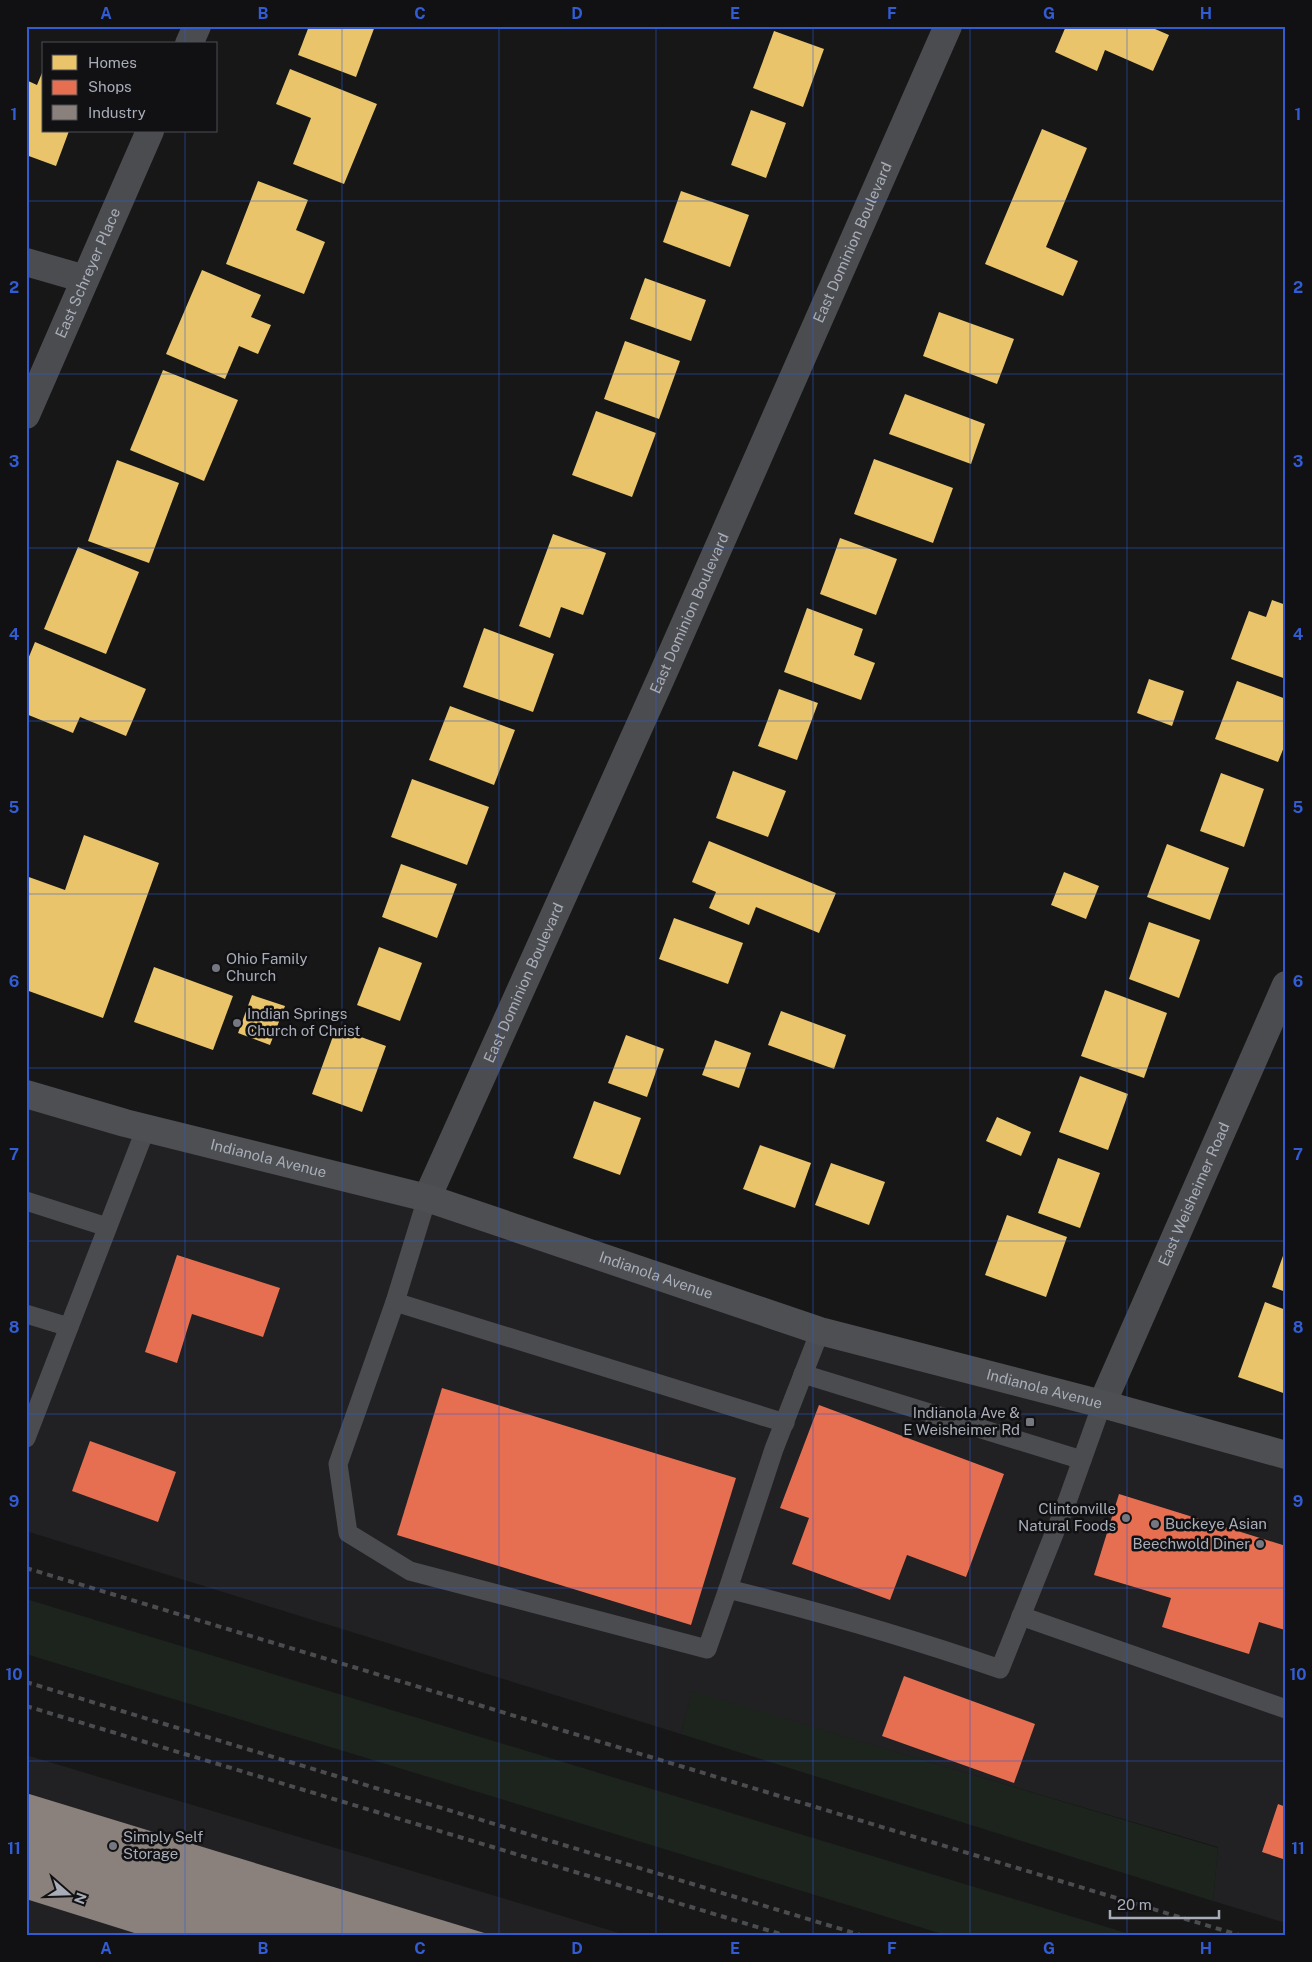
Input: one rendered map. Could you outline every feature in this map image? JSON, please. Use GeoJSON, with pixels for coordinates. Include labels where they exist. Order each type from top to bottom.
{"type":"FeatureCollection","features":[{"type":"Feature","properties":{"kind":"main road","name":"Indianola Avenue"},"geometry":{"type":"LineString","coordinates":[[26,1094],[146,1128],[427,1198],[820,1331],[1102,1404],[1286,1455]]}},
{"type":"Feature","properties":{"kind":"street"},"geometry":{"type":"LineString","coordinates":[[190,42],[197,26]]}},
{"type":"Feature","properties":{"kind":"street","name":"East Dominion Boulevard"},"geometry":{"type":"LineString","coordinates":[[427,1198],[661,678],[948,26]]}},
{"type":"Feature","properties":{"kind":"street","name":"East Schreyer Place"},"geometry":{"type":"LineString","coordinates":[[26,415],[150,132]]}},
{"type":"Feature","properties":{"kind":"street"},"geometry":{"type":"LineString","coordinates":[[26,262],[85,279]]}},
{"type":"Feature","properties":{"kind":"street","name":"East Weisheimer Road"},"geometry":{"type":"LineString","coordinates":[[1102,1404],[1286,985]]}},
{"type":"Feature","properties":{"kind":"lane"},"geometry":{"type":"LineString","coordinates":[[26,1438],[146,1128]]}},
{"type":"Feature","properties":{"kind":"lane"},"geometry":{"type":"LineString","coordinates":[[427,1198],[394,1302],[338,1464],[348,1533],[410,1571],[708,1649],[774,1449],[820,1331]]}},
{"type":"Feature","properties":{"kind":"lane"},"geometry":{"type":"LineString","coordinates":[[26,1201],[107,1227]]}},
{"type":"Feature","properties":{"kind":"lane"},"geometry":{"type":"LineString","coordinates":[[394,1302],[785,1423]]}},
{"type":"Feature","properties":{"kind":"lane"},"geometry":{"type":"LineString","coordinates":[[26,1314],[69,1327]]}},
{"type":"Feature","properties":{"kind":"lane"},"geometry":{"type":"LineString","coordinates":[[803,1374],[1082,1460]]}},
{"type":"Feature","properties":{"kind":"lane"},"geometry":{"type":"LineString","coordinates":[[728,1589],[845,1619],[1000,1669],[1102,1404]]}},
{"type":"Feature","properties":{"kind":"lane"},"geometry":{"type":"LineString","coordinates":[[1021,1616],[1286,1709]]}},
{"type":"Feature","properties":{"kind":"shaded area"},"geometry":{"type":"Polygon","coordinates":[[[26,1096],[1286,1457],[1286,1923],[1213,1901],[1218,1847],[692,1692],[681,1734],[26,1531],[26,1096]]]}},
{"type":"Feature","properties":{"kind":"shaded area"},"geometry":{"type":"Polygon","coordinates":[[[26,1599],[1136,1936],[949,1936],[26,1654],[26,1599]]]}},
{"type":"Feature","properties":{"kind":"shaded area"},"geometry":{"type":"Polygon","coordinates":[[[692,1691],[1218,1848],[1213,1901],[681,1734],[692,1691]]]}},
{"type":"Feature","properties":{"kind":"shaded area"},"geometry":{"type":"Polygon","coordinates":[[[26,1755],[629,1936],[27,1936],[26,1755]]]}},
{"type":"Feature","properties":{"kind":"building: Homes"},"geometry":{"type":"Polygon","coordinates":[[[309,26],[375,26],[356,77],[298,55],[309,26]]]}},
{"type":"Feature","properties":{"kind":"building: Homes"},"geometry":{"type":"Polygon","coordinates":[[[1066,26],[1148,26],[1169,35],[1153,71],[1105,50],[1097,71],[1055,52],[1066,26]]]}},
{"type":"Feature","properties":{"kind":"building: Homes"},"geometry":{"type":"Polygon","coordinates":[[[774,31],[824,49],[803,107],[753,88],[774,31]]]}},
{"type":"Feature","properties":{"kind":"building: Homes"},"geometry":{"type":"Polygon","coordinates":[[[290,69],[377,104],[344,184],[293,164],[311,118],[276,104],[290,69]]]}},
{"type":"Feature","properties":{"kind":"building: Homes"},"geometry":{"type":"Polygon","coordinates":[[[42,73],[42,132],[69,132],[56,166],[26,155],[26,80],[37,85],[42,73]]]}},
{"type":"Feature","properties":{"kind":"building: Homes"},"geometry":{"type":"Polygon","coordinates":[[[751,110],[786,123],[766,178],[731,165],[751,110]]]}},
{"type":"Feature","properties":{"kind":"building: Homes"},"geometry":{"type":"Polygon","coordinates":[[[1042,129],[1087,148],[1046,247],[1078,261],[1063,296],[985,264],[1042,129]]]}},
{"type":"Feature","properties":{"kind":"building: Homes"},"geometry":{"type":"Polygon","coordinates":[[[258,181],[308,200],[296,230],[325,242],[304,294],[226,264],[258,181]]]}},
{"type":"Feature","properties":{"kind":"building: Homes"},"geometry":{"type":"Polygon","coordinates":[[[681,191],[749,215],[730,267],[663,242],[681,191]]]}},
{"type":"Feature","properties":{"kind":"building: Homes"},"geometry":{"type":"Polygon","coordinates":[[[202,270],[261,295],[251,317],[271,325],[258,354],[239,346],[225,379],[166,354],[202,270]]]}},
{"type":"Feature","properties":{"kind":"building: Homes"},"geometry":{"type":"Polygon","coordinates":[[[645,278],[706,300],[691,341],[630,319],[645,278]]]}},
{"type":"Feature","properties":{"kind":"building: Homes"},"geometry":{"type":"Polygon","coordinates":[[[939,312],[1014,339],[997,384],[923,356],[939,312]]]}},
{"type":"Feature","properties":{"kind":"building: Homes"},"geometry":{"type":"Polygon","coordinates":[[[625,341],[680,361],[659,419],[604,399],[625,341]]]}},
{"type":"Feature","properties":{"kind":"building: Homes"},"geometry":{"type":"Polygon","coordinates":[[[163,370],[238,400],[204,481],[130,450],[163,370]]]}},
{"type":"Feature","properties":{"kind":"building: Homes"},"geometry":{"type":"Polygon","coordinates":[[[905,394],[985,424],[971,464],[889,434],[905,394]]]}},
{"type":"Feature","properties":{"kind":"building: Homes"},"geometry":{"type":"Polygon","coordinates":[[[596,411],[656,433],[632,497],[572,475],[596,411]]]}},
{"type":"Feature","properties":{"kind":"building: Homes"},"geometry":{"type":"Polygon","coordinates":[[[874,459],[953,488],[933,543],[854,514],[874,459]]]}},
{"type":"Feature","properties":{"kind":"building: Homes"},"geometry":{"type":"Polygon","coordinates":[[[117,460],[179,483],[149,563],[88,541],[117,460]]]}},
{"type":"Feature","properties":{"kind":"building: Homes"},"geometry":{"type":"Polygon","coordinates":[[[553,534],[606,553],[583,615],[561,607],[550,638],[519,626],[553,534]]]}},
{"type":"Feature","properties":{"kind":"building: Homes"},"geometry":{"type":"Polygon","coordinates":[[[840,538],[897,559],[876,615],[820,594],[840,538]]]}},
{"type":"Feature","properties":{"kind":"building: Homes"},"geometry":{"type":"Polygon","coordinates":[[[78,547],[139,572],[106,654],[44,629],[78,547]]]}},
{"type":"Feature","properties":{"kind":"building: Homes"},"geometry":{"type":"Polygon","coordinates":[[[1272,600],[1286,605],[1286,679],[1231,659],[1249,611],[1266,617],[1272,600]]]}},
{"type":"Feature","properties":{"kind":"building: Homes"},"geometry":{"type":"Polygon","coordinates":[[[807,608],[863,629],[854,655],[875,663],[861,700],[784,672],[807,608]]]}},
{"type":"Feature","properties":{"kind":"building: Homes"},"geometry":{"type":"Polygon","coordinates":[[[484,628],[554,654],[533,712],[463,687],[484,628]]]}},
{"type":"Feature","properties":{"kind":"building: Homes"},"geometry":{"type":"Polygon","coordinates":[[[35,642],[146,689],[126,736],[80,717],[73,733],[26,714],[26,664],[35,642]]]}},
{"type":"Feature","properties":{"kind":"building: Homes"},"geometry":{"type":"Polygon","coordinates":[[[1149,679],[1184,691],[1172,726],[1137,713],[1149,679]]]}},
{"type":"Feature","properties":{"kind":"building: Homes"},"geometry":{"type":"Polygon","coordinates":[[[1237,681],[1286,699],[1286,742],[1278,762],[1215,739],[1237,681]]]}},
{"type":"Feature","properties":{"kind":"building: Homes"},"geometry":{"type":"Polygon","coordinates":[[[779,689],[818,703],[797,760],[758,746],[779,689]]]}},
{"type":"Feature","properties":{"kind":"building: Homes"},"geometry":{"type":"Polygon","coordinates":[[[450,706],[515,730],[494,785],[429,760],[450,706]]]}},
{"type":"Feature","properties":{"kind":"building: Homes"},"geometry":{"type":"Polygon","coordinates":[[[733,771],[786,791],[768,837],[716,818],[733,771]]]}},
{"type":"Feature","properties":{"kind":"building: Homes"},"geometry":{"type":"Polygon","coordinates":[[[1221,773],[1264,789],[1244,847],[1200,831],[1221,773]]]}},
{"type":"Feature","properties":{"kind":"building: Homes"},"geometry":{"type":"Polygon","coordinates":[[[412,779],[489,807],[467,865],[391,837],[412,779]]]}},
{"type":"Feature","properties":{"kind":"building: Homes"},"geometry":{"type":"Polygon","coordinates":[[[84,835],[159,863],[103,1018],[26,990],[26,876],[65,890],[84,835]]]}},
{"type":"Feature","properties":{"kind":"building: Homes"},"geometry":{"type":"Polygon","coordinates":[[[709,841],[836,893],[819,933],[756,907],[749,925],[709,908],[716,892],[692,882],[709,841]]]}},
{"type":"Feature","properties":{"kind":"building: Homes"},"geometry":{"type":"Polygon","coordinates":[[[1167,844],[1229,868],[1210,920],[1147,897],[1167,844]]]}},
{"type":"Feature","properties":{"kind":"building: Homes"},"geometry":{"type":"Polygon","coordinates":[[[401,864],[457,884],[437,938],[382,917],[401,864]]]}},
{"type":"Feature","properties":{"kind":"building: Homes"},"geometry":{"type":"Polygon","coordinates":[[[1064,872],[1099,886],[1086,919],[1051,905],[1064,872]]]}},
{"type":"Feature","properties":{"kind":"building: Homes"},"geometry":{"type":"Polygon","coordinates":[[[674,918],[743,943],[728,984],[659,959],[674,918]]]}},
{"type":"Feature","properties":{"kind":"building: Homes"},"geometry":{"type":"Polygon","coordinates":[[[1149,922],[1200,940],[1179,998],[1129,979],[1149,922]]]}},
{"type":"Feature","properties":{"kind":"building: Homes"},"geometry":{"type":"Polygon","coordinates":[[[379,947],[422,963],[400,1021],[357,1005],[379,947]]]}},
{"type":"Feature","properties":{"kind":"building: Homes"},"geometry":{"type":"Polygon","coordinates":[[[154,967],[233,996],[213,1050],[134,1022],[154,967]]]}},
{"type":"Feature","properties":{"kind":"building: Homes"},"geometry":{"type":"Polygon","coordinates":[[[1105,990],[1167,1013],[1144,1078],[1081,1056],[1105,990]]]}},
{"type":"Feature","properties":{"kind":"building: Homes"},"geometry":{"type":"Polygon","coordinates":[[[252,995],[285,1006],[270,1045],[238,1033],[252,995]]]}},
{"type":"Feature","properties":{"kind":"building: Homes"},"geometry":{"type":"Polygon","coordinates":[[[781,1011],[846,1035],[834,1069],[768,1045],[781,1011]]]}},
{"type":"Feature","properties":{"kind":"building: Homes"},"geometry":{"type":"Polygon","coordinates":[[[336,1028],[386,1046],[362,1112],[312,1094],[336,1028]]]}},
{"type":"Feature","properties":{"kind":"building: Homes"},"geometry":{"type":"Polygon","coordinates":[[[626,1035],[664,1049],[647,1097],[608,1083],[626,1035]]]}},
{"type":"Feature","properties":{"kind":"building: Homes"},"geometry":{"type":"Polygon","coordinates":[[[715,1040],[751,1053],[739,1088],[702,1075],[715,1040]]]}},
{"type":"Feature","properties":{"kind":"building: Homes"},"geometry":{"type":"Polygon","coordinates":[[[1080,1076],[1128,1094],[1108,1150],[1059,1132],[1080,1076]]]}},
{"type":"Feature","properties":{"kind":"building: Homes"},"geometry":{"type":"Polygon","coordinates":[[[594,1101],[641,1118],[620,1175],[573,1158],[594,1101]]]}},
{"type":"Feature","properties":{"kind":"building: Homes"},"geometry":{"type":"Polygon","coordinates":[[[997,1117],[1031,1132],[1021,1156],[986,1141],[997,1117]]]}},
{"type":"Feature","properties":{"kind":"building: Homes"},"geometry":{"type":"Polygon","coordinates":[[[760,1145],[811,1163],[795,1208],[743,1189],[760,1145]]]}},
{"type":"Feature","properties":{"kind":"building: Homes"},"geometry":{"type":"Polygon","coordinates":[[[1058,1158],[1100,1173],[1080,1228],[1038,1213],[1058,1158]]]}},
{"type":"Feature","properties":{"kind":"building: Homes"},"geometry":{"type":"Polygon","coordinates":[[[831,1163],[885,1182],[869,1225],[815,1205],[831,1163]]]}},
{"type":"Feature","properties":{"kind":"building: Homes"},"geometry":{"type":"Polygon","coordinates":[[[1007,1215],[1067,1237],[1046,1297],[985,1275],[1007,1215]]]}},
{"type":"Feature","properties":{"kind":"building: Homes"},"geometry":{"type":"Polygon","coordinates":[[[1286,1250],[1286,1292],[1272,1287],[1286,1250]]]}},
{"type":"Feature","properties":{"kind":"building: Homes"},"geometry":{"type":"Polygon","coordinates":[[[1265,1302],[1286,1310],[1286,1394],[1238,1377],[1265,1302]]]}},
{"type":"Feature","properties":{"kind":"building: Shops"},"geometry":{"type":"Polygon","coordinates":[[[177,1255],[280,1288],[263,1337],[192,1314],[177,1363],[145,1352],[177,1255]]]}},
{"type":"Feature","properties":{"kind":"building: Shops"},"geometry":{"type":"Polygon","coordinates":[[[442,1388],[736,1478],[691,1625],[397,1535],[442,1388]]]}},
{"type":"Feature","properties":{"kind":"building: Shops"},"geometry":{"type":"Polygon","coordinates":[[[819,1405],[1004,1474],[966,1577],[907,1555],[890,1600],[792,1564],[809,1518],[780,1508],[819,1405]]]}},
{"type":"Feature","properties":{"kind":"building: Shops"},"geometry":{"type":"Polygon","coordinates":[[[90,1441],[176,1472],[158,1522],[72,1491],[90,1441]]]}},
{"type":"Feature","properties":{"kind":"building: Shops"},"geometry":{"type":"Polygon","coordinates":[[[1119,1494],[1286,1546],[1285,1630],[1259,1622],[1249,1654],[1162,1627],[1171,1598],[1094,1575],[1119,1494]]]}},
{"type":"Feature","properties":{"kind":"building: Shops"},"geometry":{"type":"Polygon","coordinates":[[[904,1676],[1035,1724],[1014,1783],[882,1736],[904,1676]]]}},
{"type":"Feature","properties":{"kind":"building: Shops"},"geometry":{"type":"Polygon","coordinates":[[[1278,1804],[1286,1807],[1286,1860],[1262,1852],[1278,1804]]]}},
{"type":"Feature","properties":{"kind":"building: Industry","name":"Simply Self Storage"},"geometry":{"type":"Polygon","coordinates":[[[26,1793],[491,1936],[144,1936],[26,1899],[26,1793]]]}},
{"type":"Feature","properties":{"kind":"railway"},"geometry":{"type":"LineString","coordinates":[[26,1568],[1242,1936]]}},
{"type":"Feature","properties":{"kind":"railway"},"geometry":{"type":"LineString","coordinates":[[26,1682],[864,1936]]}},
{"type":"Feature","properties":{"kind":"railway"},"geometry":{"type":"LineString","coordinates":[[26,1706],[787,1936]]}},
{"type":"Feature","properties":{"kind":"place","name":"Ohio Family Church"},"geometry":{"type":"Point","coordinates":[216,968]}},
{"type":"Feature","properties":{"kind":"place","name":"Indian Springs Church of Christ"},"geometry":{"type":"Point","coordinates":[237,1023]}},
{"type":"Feature","properties":{"kind":"place","name":"Indianola Ave & E Weisheimer Rd"},"geometry":{"type":"Point","coordinates":[1030,1422]}},
{"type":"Feature","properties":{"kind":"place","name":"Clintonville Natural Foods"},"geometry":{"type":"Point","coordinates":[1126,1518]}},
{"type":"Feature","properties":{"kind":"place","name":"Buckeye Asian"},"geometry":{"type":"Point","coordinates":[1155,1524]}},
{"type":"Feature","properties":{"kind":"place","name":"Beechwold Diner"},"geometry":{"type":"Point","coordinates":[1260,1544]}},
{"type":"Feature","properties":{"kind":"place","name":"Simply Self Storage"},"geometry":{"type":"Point","coordinates":[113,1846]}}]}
